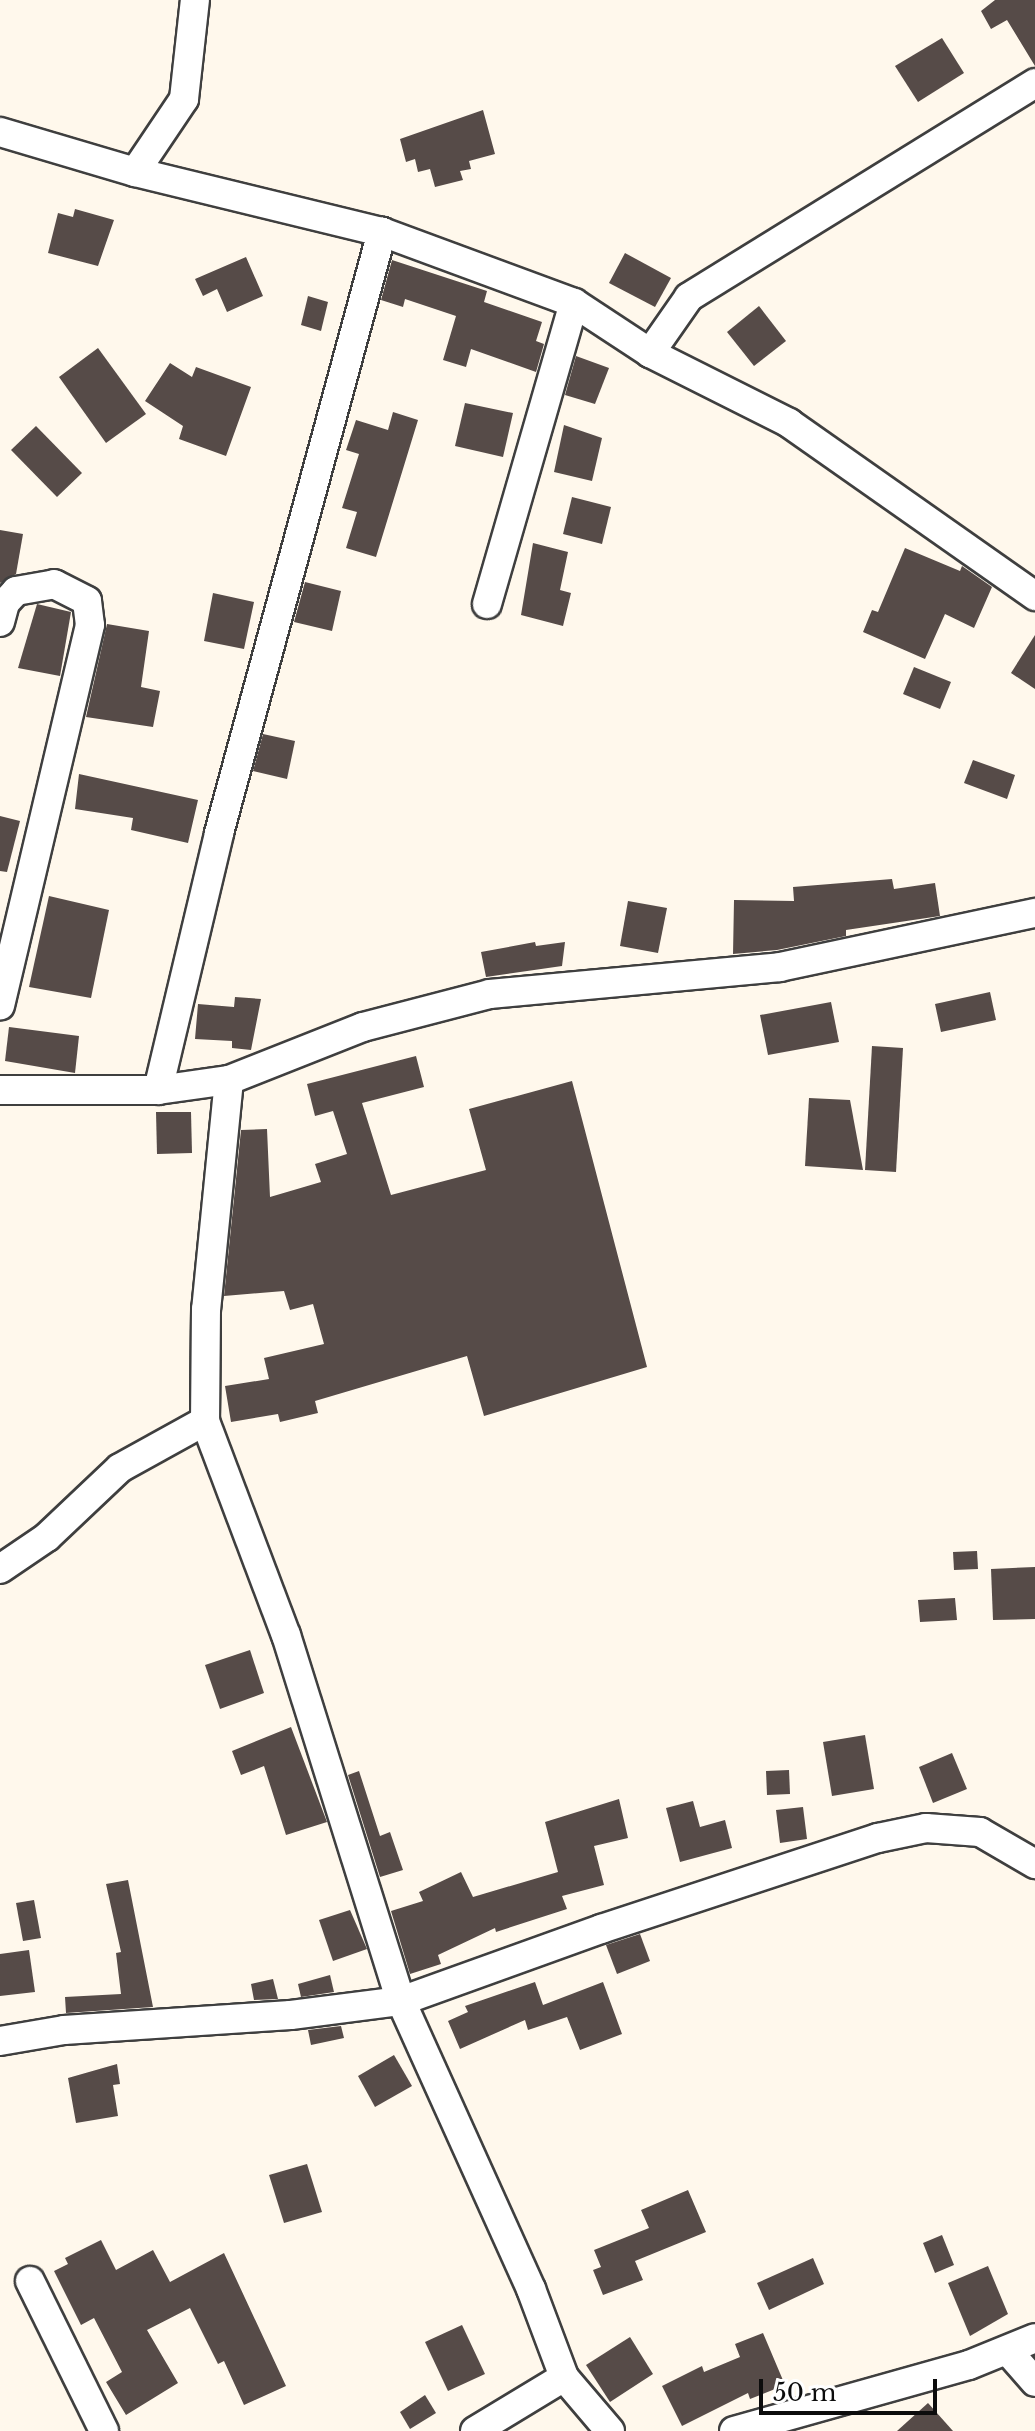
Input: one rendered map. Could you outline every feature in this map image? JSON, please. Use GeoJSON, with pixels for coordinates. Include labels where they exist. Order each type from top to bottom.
{"type":"FeatureCollection","features":[{"type":"Feature","properties":{"kind":"street"},"geometry":{"type":"LineString","coordinates":[[135,172],[184,99],[195,0]]}},
{"type":"Feature","properties":{"kind":"street"},"geometry":{"type":"LineString","coordinates":[[650,353],[689,297],[1035,83]]}},
{"type":"Feature","properties":{"kind":"street"},"geometry":{"type":"LineString","coordinates":[[0,132],[135,172],[382,232],[574,303],[650,353],[789,423],[1035,596]]}},
{"type":"Feature","properties":{"kind":"street"},"geometry":{"type":"LineString","coordinates":[[158,1090],[219,833],[382,232]]}},
{"type":"Feature","properties":{"kind":"street"},"geometry":{"type":"LineString","coordinates":[[487,604],[574,303]]}},
{"type":"Feature","properties":{"kind":"street"},"geometry":{"type":"LineString","coordinates":[[0,622],[5,603],[16,591],[54,584],[87,601],[90,625],[0,1005]]}},
{"type":"Feature","properties":{"kind":"street"},"geometry":{"type":"LineString","coordinates":[[0,1090],[158,1090],[229,1080],[363,1027],[490,994],[780,967],[1035,913]]}},
{"type":"Feature","properties":{"kind":"street"},"geometry":{"type":"LineString","coordinates":[[229,1080],[206,1309],[205,1421],[286,1635],[401,2001],[531,2289],[564,2377],[610,2431]]}},
{"type":"Feature","properties":{"kind":"street"},"geometry":{"type":"LineString","coordinates":[[0,1569],[47,1537],[120,1468],[205,1421]]}},
{"type":"Feature","properties":{"kind":"street"},"geometry":{"type":"LineString","coordinates":[[0,2041],[64,2030],[291,2015],[401,2001],[878,1838],[926,1828],[980,1832],[1035,1863]]}},
{"type":"Feature","properties":{"kind":"street"},"geometry":{"type":"LineString","coordinates":[[30,2281],[104,2431]]}},
{"type":"Feature","properties":{"kind":"street"},"geometry":{"type":"LineString","coordinates":[[734,2431],[1008,2351],[1035,2338]]}},
{"type":"Feature","properties":{"kind":"street"},"geometry":{"type":"LineString","coordinates":[[1008,2351],[1035,2382]]}},
{"type":"Feature","properties":{"kind":"street"},"geometry":{"type":"LineString","coordinates":[[475,2431],[564,2377]]}},
{"type":"Feature","properties":{"kind":"building"},"geometry":{"type":"Polygon","coordinates":[[[995,0],[1035,0],[1035,66],[1007,20],[991,29],[981,11],[995,0]]]}},
{"type":"Feature","properties":{"kind":"building"},"geometry":{"type":"Polygon","coordinates":[[[942,38],[964,73],[918,102],[895,66],[942,38]]]}},
{"type":"Feature","properties":{"kind":"building"},"geometry":{"type":"Polygon","coordinates":[[[483,110],[495,154],[469,161],[471,169],[460,171],[463,180],[435,187],[430,169],[418,172],[415,159],[406,162],[400,139],[483,110]]]}},
{"type":"Feature","properties":{"kind":"building"},"geometry":{"type":"Polygon","coordinates":[[[75,209],[114,220],[98,266],[48,253],[58,213],[73,217],[75,209]]]}},
{"type":"Feature","properties":{"kind":"building"},"geometry":{"type":"Polygon","coordinates":[[[625,253],[671,278],[655,307],[609,283],[625,253]]]}},
{"type":"Feature","properties":{"kind":"building"},"geometry":{"type":"Polygon","coordinates":[[[246,257],[263,296],[227,312],[217,289],[203,296],[195,279],[246,257]]]}},
{"type":"Feature","properties":{"kind":"building"},"geometry":{"type":"Polygon","coordinates":[[[392,260],[487,291],[484,302],[542,322],[536,341],[544,344],[536,372],[471,349],[466,367],[443,360],[456,316],[405,299],[403,307],[381,300],[392,260]]]}},
{"type":"Feature","properties":{"kind":"building"},"geometry":{"type":"Polygon","coordinates":[[[308,296],[328,302],[321,331],[301,325],[308,296]]]}},
{"type":"Feature","properties":{"kind":"building"},"geometry":{"type":"Polygon","coordinates":[[[759,306],[786,341],[754,366],[727,332],[759,306]]]}},
{"type":"Feature","properties":{"kind":"building"},"geometry":{"type":"Polygon","coordinates":[[[98,348],[146,414],[106,443],[59,377],[98,348]]]}},
{"type":"Feature","properties":{"kind":"building"},"geometry":{"type":"Polygon","coordinates":[[[576,356],[609,368],[595,404],[565,395],[576,356]]]}},
{"type":"Feature","properties":{"kind":"building"},"geometry":{"type":"Polygon","coordinates":[[[170,363],[192,377],[196,367],[251,387],[226,456],[179,439],[183,426],[145,401],[170,363]]]}},
{"type":"Feature","properties":{"kind":"building"},"geometry":{"type":"Polygon","coordinates":[[[465,403],[513,413],[503,457],[455,446],[465,403]]]}},
{"type":"Feature","properties":{"kind":"building"},"geometry":{"type":"Polygon","coordinates":[[[393,412],[418,420],[376,557],[346,548],[357,512],[342,508],[359,454],[346,450],[356,420],[388,430],[393,412]]]}},
{"type":"Feature","properties":{"kind":"building"},"geometry":{"type":"Polygon","coordinates":[[[564,425],[602,438],[592,481],[554,472],[564,425]]]}},
{"type":"Feature","properties":{"kind":"building"},"geometry":{"type":"Polygon","coordinates":[[[36,426],[82,473],[57,497],[11,450],[36,426]]]}},
{"type":"Feature","properties":{"kind":"building"},"geometry":{"type":"Polygon","coordinates":[[[572,497],[611,507],[602,544],[563,534],[572,497]]]}},
{"type":"Feature","properties":{"kind":"building"},"geometry":{"type":"Polygon","coordinates":[[[0,530],[23,534],[16,574],[0,583],[0,530]]]}},
{"type":"Feature","properties":{"kind":"building"},"geometry":{"type":"Polygon","coordinates":[[[533,543],[568,552],[560,590],[571,593],[563,626],[521,615],[533,543]]]}},
{"type":"Feature","properties":{"kind":"building"},"geometry":{"type":"Polygon","coordinates":[[[905,548],[960,571],[962,566],[992,587],[974,628],[945,614],[925,659],[863,632],[872,610],[878,612],[905,548]]]}},
{"type":"Feature","properties":{"kind":"building"},"geometry":{"type":"Polygon","coordinates":[[[305,582],[341,591],[332,631],[294,622],[305,582]]]}},
{"type":"Feature","properties":{"kind":"building"},"geometry":{"type":"Polygon","coordinates":[[[213,593],[254,602],[244,649],[204,641],[213,593]]]}},
{"type":"Feature","properties":{"kind":"building"},"geometry":{"type":"Polygon","coordinates":[[[37,604],[71,612],[60,676],[18,668],[37,604]]]}},
{"type":"Feature","properties":{"kind":"building"},"geometry":{"type":"Polygon","coordinates":[[[107,624],[149,631],[141,687],[160,691],[153,727],[86,717],[107,624]]]}},
{"type":"Feature","properties":{"kind":"building"},"geometry":{"type":"Polygon","coordinates":[[[1035,635],[1035,689],[1011,673],[1035,635]]]}},
{"type":"Feature","properties":{"kind":"building"},"geometry":{"type":"Polygon","coordinates":[[[914,667],[951,682],[940,709],[903,694],[914,667]]]}},
{"type":"Feature","properties":{"kind":"building"},"geometry":{"type":"Polygon","coordinates":[[[263,734],[295,741],[287,779],[253,771],[263,734]]]}},
{"type":"Feature","properties":{"kind":"building"},"geometry":{"type":"Polygon","coordinates":[[[973,760],[1015,775],[1007,799],[964,783],[973,760]]]}},
{"type":"Feature","properties":{"kind":"building"},"geometry":{"type":"Polygon","coordinates":[[[79,774],[198,800],[188,843],[131,830],[133,818],[75,809],[79,774]]]}},
{"type":"Feature","properties":{"kind":"building"},"geometry":{"type":"Polygon","coordinates":[[[0,816],[20,821],[7,872],[0,871],[0,816]]]}},
{"type":"Feature","properties":{"kind":"building"},"geometry":{"type":"Polygon","coordinates":[[[892,879],[894,889],[935,883],[940,916],[846,930],[846,936],[777,950],[733,954],[734,900],[794,901],[793,887],[892,879]]]}},
{"type":"Feature","properties":{"kind":"building"},"geometry":{"type":"Polygon","coordinates":[[[49,896],[109,910],[91,998],[29,987],[49,896]]]}},
{"type":"Feature","properties":{"kind":"building"},"geometry":{"type":"Polygon","coordinates":[[[628,901],[667,908],[658,953],[620,946],[628,901]]]}},
{"type":"Feature","properties":{"kind":"building"},"geometry":{"type":"Polygon","coordinates":[[[535,942],[536,946],[565,942],[562,966],[486,977],[481,952],[535,942]]]}},
{"type":"Feature","properties":{"kind":"building"},"geometry":{"type":"Polygon","coordinates":[[[990,992],[996,1020],[941,1032],[935,1004],[990,992]]]}},
{"type":"Feature","properties":{"kind":"building"},"geometry":{"type":"Polygon","coordinates":[[[235,997],[261,999],[251,1050],[232,1048],[232,1041],[195,1039],[198,1004],[234,1007],[235,997]]]}},
{"type":"Feature","properties":{"kind":"building"},"geometry":{"type":"Polygon","coordinates":[[[831,1002],[839,1042],[768,1055],[760,1015],[831,1002]]]}},
{"type":"Feature","properties":{"kind":"building"},"geometry":{"type":"Polygon","coordinates":[[[9,1027],[79,1036],[75,1073],[5,1061],[9,1027]]]}},
{"type":"Feature","properties":{"kind":"building"},"geometry":{"type":"Polygon","coordinates":[[[872,1046],[903,1048],[896,1172],[865,1170],[872,1046]]]}},
{"type":"Feature","properties":{"kind":"building"},"geometry":{"type":"Polygon","coordinates":[[[416,1056],[424,1087],[362,1103],[391,1195],[486,1170],[469,1109],[572,1081],[647,1367],[484,1416],[467,1356],[315,1401],[318,1413],[280,1422],[278,1414],[231,1422],[225,1386],[269,1379],[264,1358],[324,1344],[313,1304],[290,1310],[284,1291],[224,1296],[241,1130],[267,1129],[270,1197],[321,1182],[315,1164],[347,1154],[333,1111],[315,1116],[307,1084],[416,1056]]]}},
{"type":"Feature","properties":{"kind":"building"},"geometry":{"type":"Polygon","coordinates":[[[809,1098],[850,1100],[863,1170],[805,1166],[809,1098]]]}},
{"type":"Feature","properties":{"kind":"building"},"geometry":{"type":"Polygon","coordinates":[[[156,1112],[191,1112],[192,1153],[157,1154],[156,1112]]]}},
{"type":"Feature","properties":{"kind":"building"},"geometry":{"type":"Polygon","coordinates":[[[977,1551],[978,1569],[954,1570],[953,1552],[977,1551]]]}},
{"type":"Feature","properties":{"kind":"building"},"geometry":{"type":"Polygon","coordinates":[[[1035,1567],[1035,1619],[993,1620],[991,1569],[1035,1567]]]}},
{"type":"Feature","properties":{"kind":"building"},"geometry":{"type":"Polygon","coordinates":[[[955,1598],[957,1620],[920,1622],[918,1600],[955,1598]]]}},
{"type":"Feature","properties":{"kind":"building"},"geometry":{"type":"Polygon","coordinates":[[[250,1650],[264,1693],[220,1709],[205,1665],[250,1650]]]}},
{"type":"Feature","properties":{"kind":"building"},"geometry":{"type":"Polygon","coordinates":[[[291,1727],[327,1822],[286,1835],[264,1766],[241,1775],[232,1751],[291,1727]]]}},
{"type":"Feature","properties":{"kind":"building"},"geometry":{"type":"Polygon","coordinates":[[[865,1735],[874,1789],[832,1796],[823,1742],[865,1735]]]}},
{"type":"Feature","properties":{"kind":"building"},"geometry":{"type":"Polygon","coordinates":[[[952,1753],[967,1789],[933,1803],[919,1767],[952,1753]]]}},
{"type":"Feature","properties":{"kind":"building"},"geometry":{"type":"Polygon","coordinates":[[[789,1770],[790,1794],[767,1795],[766,1771],[789,1770]]]}},
{"type":"Feature","properties":{"kind":"building"},"geometry":{"type":"Polygon","coordinates":[[[359,1771],[380,1836],[390,1832],[403,1870],[380,1877],[348,1775],[359,1771]]]}},
{"type":"Feature","properties":{"kind":"building"},"geometry":{"type":"Polygon","coordinates":[[[619,1799],[628,1838],[594,1846],[604,1885],[562,1896],[567,1909],[496,1932],[495,1928],[438,1955],[441,1964],[410,1974],[391,1911],[423,1901],[419,1892],[461,1872],[473,1897],[558,1872],[545,1822],[619,1799]]]}},
{"type":"Feature","properties":{"kind":"building"},"geometry":{"type":"Polygon","coordinates":[[[693,1801],[700,1827],[725,1820],[732,1848],[680,1862],[666,1808],[693,1801]]]}},
{"type":"Feature","properties":{"kind":"building"},"geometry":{"type":"Polygon","coordinates":[[[803,1807],[807,1839],[780,1843],[776,1810],[803,1807]]]}},
{"type":"Feature","properties":{"kind":"building"},"geometry":{"type":"Polygon","coordinates":[[[128,1880],[153,2007],[66,2013],[65,1997],[121,1994],[116,1953],[121,1952],[106,1884],[128,1880]]]}},
{"type":"Feature","properties":{"kind":"building"},"geometry":{"type":"Polygon","coordinates":[[[34,1900],[41,1938],[23,1941],[16,1903],[34,1900]]]}},
{"type":"Feature","properties":{"kind":"building"},"geometry":{"type":"Polygon","coordinates":[[[350,1910],[367,1949],[333,1961],[319,1920],[350,1910]]]}},
{"type":"Feature","properties":{"kind":"building"},"geometry":{"type":"Polygon","coordinates":[[[640,1934],[650,1961],[617,1974],[606,1945],[640,1934]]]}},
{"type":"Feature","properties":{"kind":"building"},"geometry":{"type":"Polygon","coordinates":[[[29,1950],[35,1992],[0,1996],[0,1954],[29,1950]]]}},
{"type":"Feature","properties":{"kind":"building"},"geometry":{"type":"Polygon","coordinates":[[[330,1975],[334,1992],[301,1997],[298,1984],[330,1975]]]}},
{"type":"Feature","properties":{"kind":"building"},"geometry":{"type":"Polygon","coordinates":[[[273,1979],[278,1999],[254,2000],[251,1984],[273,1979]]]}},
{"type":"Feature","properties":{"kind":"building"},"geometry":{"type":"Polygon","coordinates":[[[535,1982],[543,2005],[603,1982],[622,2034],[580,2050],[567,2017],[528,2030],[525,2020],[460,2049],[448,2021],[468,2012],[465,2006],[535,1982]]]}},
{"type":"Feature","properties":{"kind":"building"},"geometry":{"type":"Polygon","coordinates":[[[341,2026],[344,2038],[311,2045],[308,2030],[341,2026]]]}},
{"type":"Feature","properties":{"kind":"building"},"geometry":{"type":"Polygon","coordinates":[[[394,2055],[412,2086],[375,2107],[358,2076],[394,2055]]]}},
{"type":"Feature","properties":{"kind":"building"},"geometry":{"type":"Polygon","coordinates":[[[117,2064],[120,2084],[113,2085],[118,2116],[76,2123],[68,2078],[117,2064]]]}},
{"type":"Feature","properties":{"kind":"building"},"geometry":{"type":"Polygon","coordinates":[[[307,2164],[322,2212],[284,2223],[269,2175],[307,2164]]]}},
{"type":"Feature","properties":{"kind":"building"},"geometry":{"type":"Polygon","coordinates":[[[688,2190],[706,2232],[635,2261],[643,2280],[603,2295],[593,2270],[601,2267],[594,2250],[649,2228],[641,2210],[688,2190]]]}},
{"type":"Feature","properties":{"kind":"building"},"geometry":{"type":"Polygon","coordinates":[[[942,2235],[954,2265],[935,2273],[923,2243],[942,2235]]]}},
{"type":"Feature","properties":{"kind":"building"},"geometry":{"type":"Polygon","coordinates":[[[101,2240],[116,2270],[153,2250],[170,2282],[224,2253],[286,2386],[244,2405],[224,2361],[218,2364],[190,2308],[147,2330],[178,2383],[126,2415],[106,2382],[122,2372],[94,2318],[81,2325],[54,2271],[68,2264],[65,2258],[101,2240]]]}},
{"type":"Feature","properties":{"kind":"building"},"geometry":{"type":"Polygon","coordinates":[[[813,2258],[824,2284],[769,2310],[757,2283],[813,2258]]]}},
{"type":"Feature","properties":{"kind":"building"},"geometry":{"type":"Polygon","coordinates":[[[988,2266],[1008,2314],[970,2336],[948,2283],[988,2266]]]}},
{"type":"Feature","properties":{"kind":"building"},"geometry":{"type":"Polygon","coordinates":[[[462,2325],[485,2374],[448,2391],[425,2342],[462,2325]]]}},
{"type":"Feature","properties":{"kind":"building"},"geometry":{"type":"Polygon","coordinates":[[[763,2333],[785,2385],[750,2399],[748,2393],[682,2426],[662,2386],[702,2366],[704,2372],[740,2357],[735,2344],[763,2333]]]}},
{"type":"Feature","properties":{"kind":"building"},"geometry":{"type":"Polygon","coordinates":[[[630,2337],[653,2374],[610,2402],[586,2365],[630,2337]]]}},
{"type":"Feature","properties":{"kind":"building"},"geometry":{"type":"Polygon","coordinates":[[[425,2395],[436,2413],[410,2429],[400,2412],[425,2395]]]}},
{"type":"Feature","properties":{"kind":"building"},"geometry":{"type":"Polygon","coordinates":[[[928,2403],[953,2431],[897,2431],[928,2403]]]}}]}
